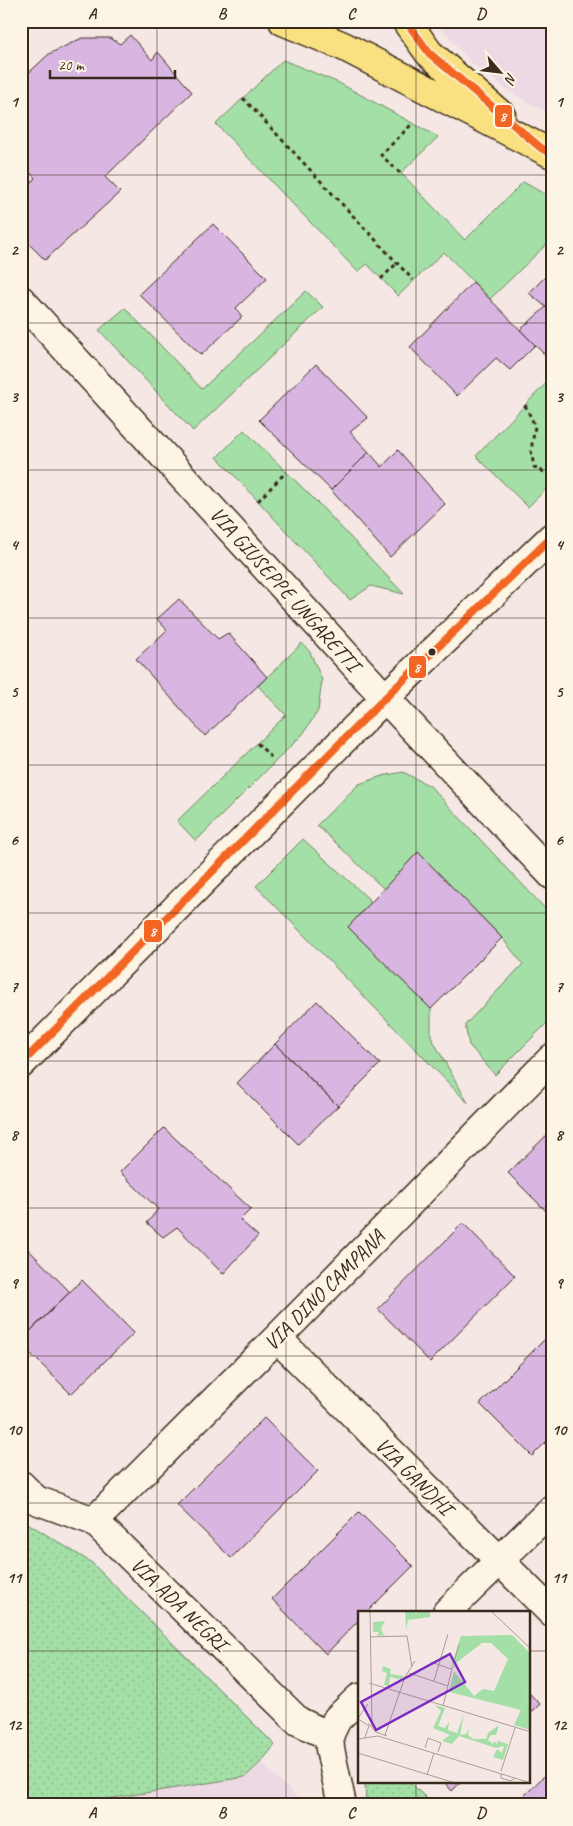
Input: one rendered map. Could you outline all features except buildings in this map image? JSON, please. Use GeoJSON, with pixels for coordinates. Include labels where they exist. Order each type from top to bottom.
{"type":"FeatureCollection","features":[{"type":"Feature","properties":{"kind":"main road"},"geometry":{"type":"LineString","coordinates":[[283,21],[343,46],[546,151]]}},
{"type":"Feature","properties":{"kind":"main road"},"geometry":{"type":"LineString","coordinates":[[406,21],[429,53],[546,151]]}},
{"type":"Feature","properties":{"kind":"street","name":"VIA GIUSEPPE UNGARETTI"},"geometry":{"type":"LineString","coordinates":[[21,300],[385,698],[552,875]]}},
{"type":"Feature","properties":{"kind":"street"},"geometry":{"type":"LineString","coordinates":[[21,1064],[385,698],[552,537]]}},
{"type":"Feature","properties":{"kind":"street","name":"VIA DINO CAMPANA"},"geometry":{"type":"LineString","coordinates":[[94,1521],[552,1058]]}},
{"type":"Feature","properties":{"kind":"street","name":"VIA GANDHI"},"geometry":{"type":"LineString","coordinates":[[277,1338],[552,1613]]}},
{"type":"Feature","properties":{"kind":"street","name":"VIA ADA NEGRI"},"geometry":{"type":"LineString","coordinates":[[21,1485],[36,1500],[94,1521],[298,1721],[329,1736]]}},
{"type":"Feature","properties":{"kind":"street"},"geometry":{"type":"LineString","coordinates":[[448,1611],[552,1509]]}},
{"type":"Feature","properties":{"kind":"street"},"geometry":{"type":"LineString","coordinates":[[342,1805],[329,1736],[337,1720],[358,1699]]}},
{"type":"Feature","properties":{"kind":"path"},"geometry":{"type":"LineString","coordinates":[[243,98],[413,280]]}},
{"type":"Feature","properties":{"kind":"path"},"geometry":{"type":"LineString","coordinates":[[400,173],[381,155],[413,123]]}},
{"type":"Feature","properties":{"kind":"path"},"geometry":{"type":"LineString","coordinates":[[381,279],[398,263]]}},
{"type":"Feature","properties":{"kind":"path"},"geometry":{"type":"LineString","coordinates":[[525,405],[536,426],[531,451],[534,466],[546,473],[552,471]]}},
{"type":"Feature","properties":{"kind":"path"},"geometry":{"type":"LineString","coordinates":[[258,501],[286,472]]}},
{"type":"Feature","properties":{"kind":"path"},"geometry":{"type":"LineString","coordinates":[[257,743],[276,761]]}},
{"type":"Feature","properties":{"kind":"shaded area"},"geometry":{"type":"Polygon","coordinates":[[[435,21],[552,21],[552,115],[511,93],[469,61],[435,21]]]}},
{"type":"Feature","properties":{"kind":"shaded area"},"geometry":{"type":"Polygon","coordinates":[[[261,1762],[305,1805],[69,1805],[245,1777],[261,1762]]]}},
{"type":"Feature","properties":{"kind":"green space"},"geometry":{"type":"Polygon","coordinates":[[[283,60],[339,83],[438,137],[401,173],[465,240],[523,182],[552,198],[552,239],[490,299],[444,252],[398,296],[367,264],[358,272],[216,124],[283,60]]]}},
{"type":"Feature","properties":{"kind":"green space"},"geometry":{"type":"Polygon","coordinates":[[[306,291],[323,307],[193,431],[99,330],[125,308],[202,389],[306,291]]]}},
{"type":"Feature","properties":{"kind":"green space"},"geometry":{"type":"Polygon","coordinates":[[[552,377],[552,483],[528,507],[476,456],[552,377]]]}},
{"type":"Feature","properties":{"kind":"green space"},"geometry":{"type":"Polygon","coordinates":[[[244,430],[318,503],[404,594],[371,586],[350,600],[217,457],[244,430]]]}},
{"type":"Feature","properties":{"kind":"green space"},"geometry":{"type":"Polygon","coordinates":[[[302,643],[310,652],[322,680],[318,711],[303,734],[196,841],[177,821],[286,715],[258,686],[302,643]]]}},
{"type":"Feature","properties":{"kind":"green space"},"geometry":{"type":"Polygon","coordinates":[[[403,772],[430,786],[552,916],[552,1018],[495,1075],[469,1045],[465,1025],[523,964],[502,938],[418,853],[384,889],[317,825],[359,784],[382,776],[403,772]]]}},
{"type":"Feature","properties":{"kind":"green space"},"geometry":{"type":"Polygon","coordinates":[[[303,839],[372,902],[349,927],[431,1009],[431,1037],[468,1103],[256,886],[303,839]]]}},
{"type":"Feature","properties":{"kind":"green space"},"geometry":{"type":"Polygon","coordinates":[[[21,1519],[92,1563],[275,1745],[245,1777],[69,1805],[21,1805],[21,1519]]]}},
{"type":"Feature","properties":{"kind":"green space"},"geometry":{"type":"Polygon","coordinates":[[[365,1784],[412,1784],[433,1805],[366,1805],[365,1784]]]}},
{"type":"Feature","properties":{"kind":"transit line","name":"8"},"geometry":{"type":"LineString","coordinates":[[406,21],[429,53],[541,148],[552,154]]}},
{"type":"Feature","properties":{"kind":"transit line","name":"8"},"geometry":{"type":"LineString","coordinates":[[21,1064],[385,698],[552,537]]}}]}
